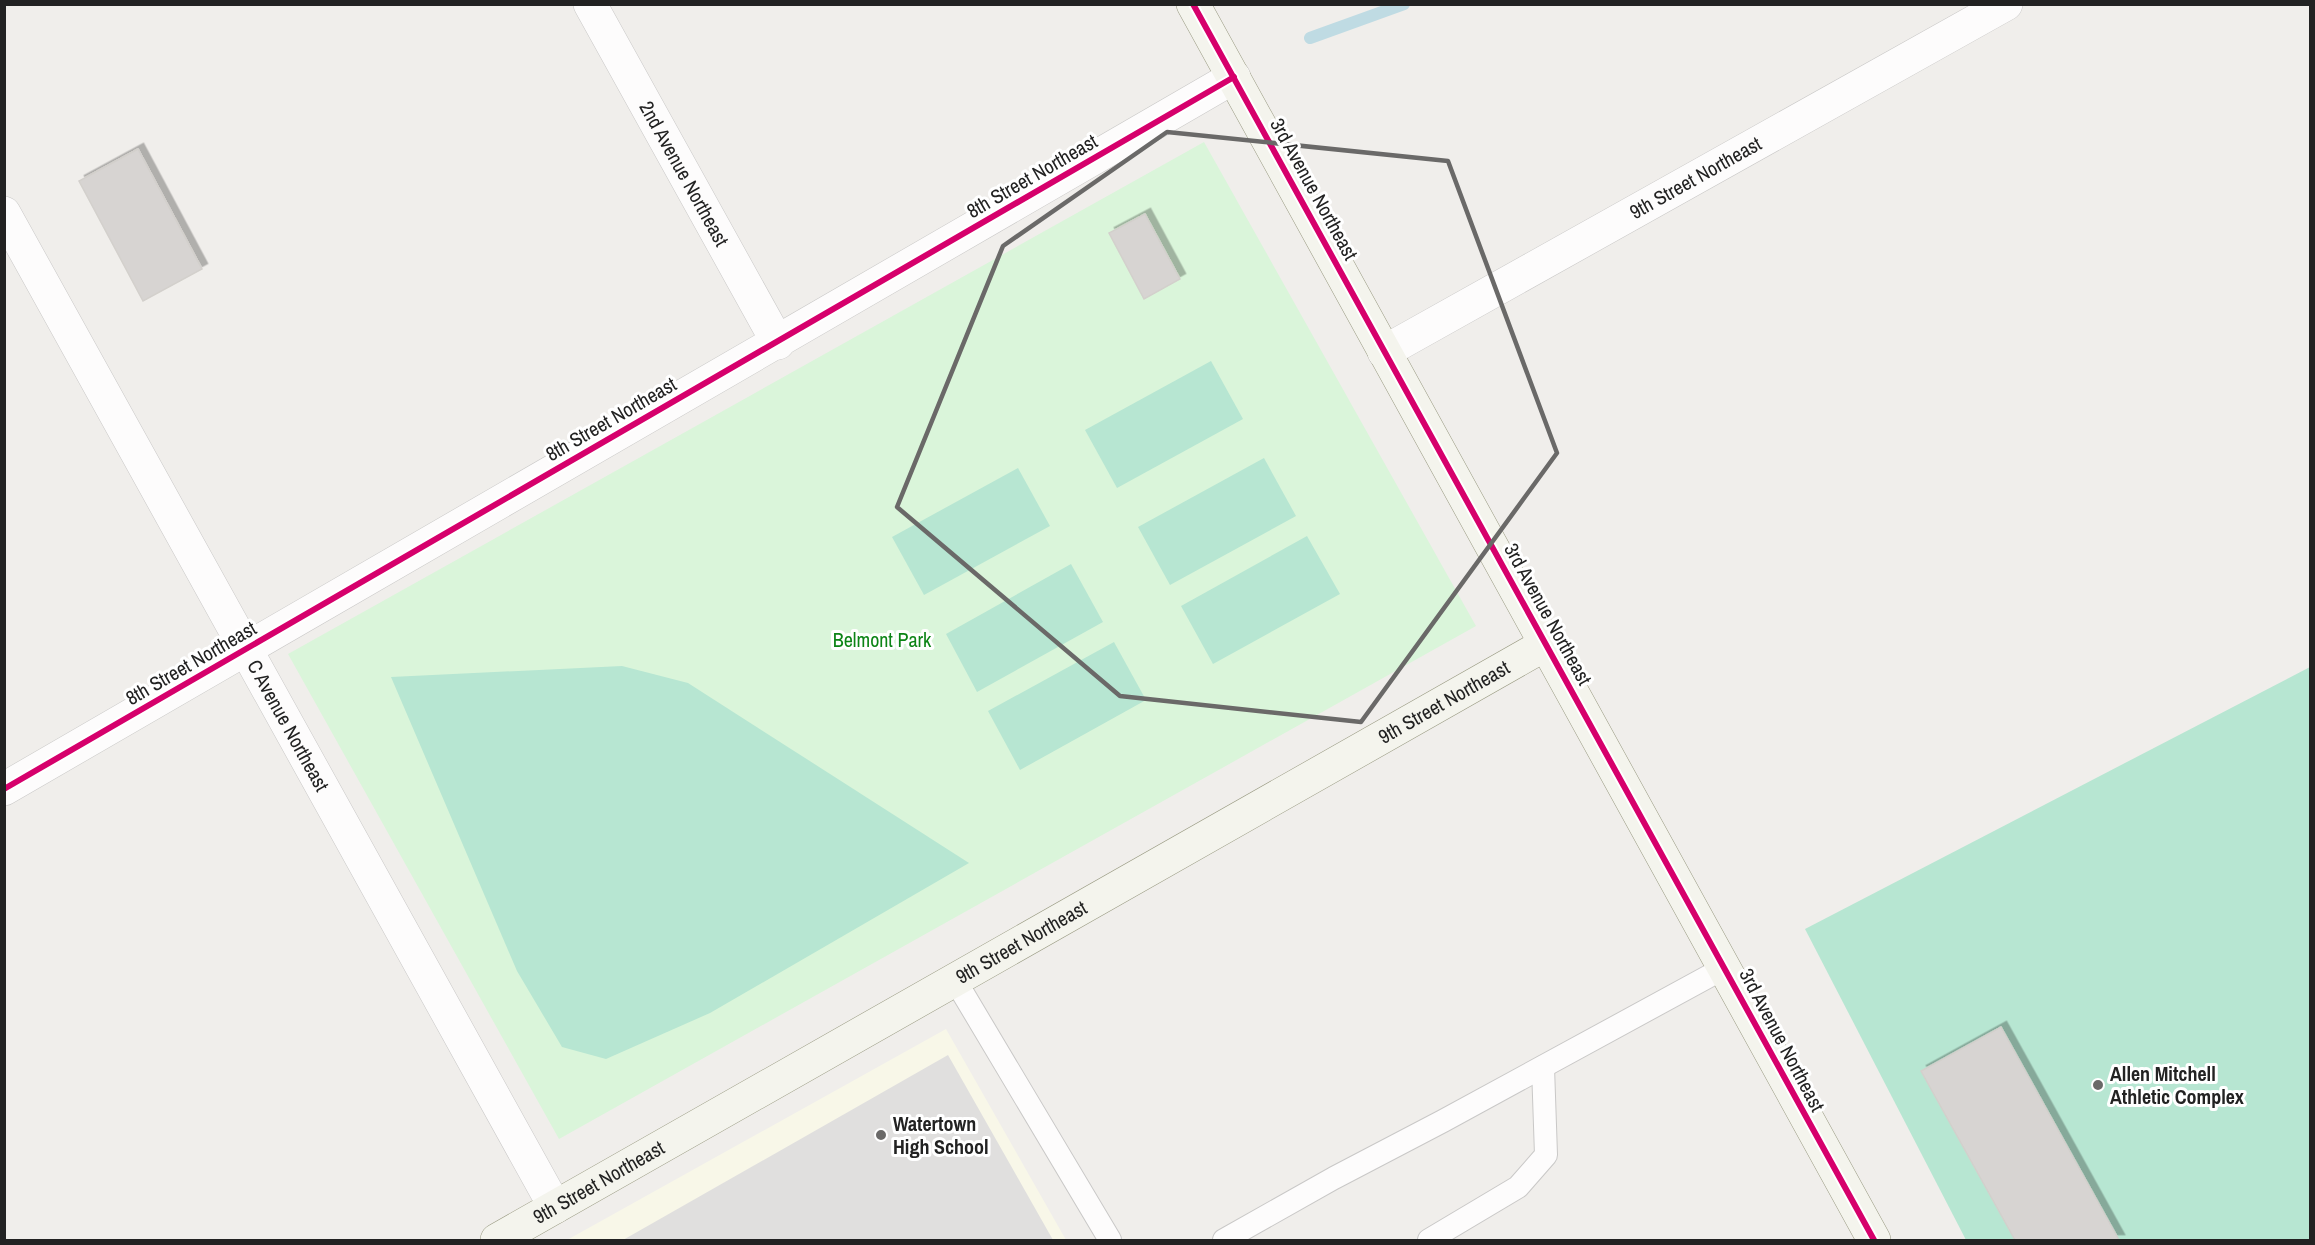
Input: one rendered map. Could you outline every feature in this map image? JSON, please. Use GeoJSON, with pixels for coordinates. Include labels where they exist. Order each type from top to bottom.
{"type":"FeatureCollection","features":[{"type":"Feature","properties":{"kind":"street","name":"2nd Avenue Northeast"},"geometry":{"type":"LineString","coordinates":[[590,4],[778,343]]}},
{"type":"Feature","properties":{"kind":"street","name":"3rd Avenue Northeast"},"geometry":{"type":"LineString","coordinates":[[1193,4],[1874,1240]]}},
{"type":"Feature","properties":{"kind":"street","name":"9th Street Northeast"},"geometry":{"type":"LineString","coordinates":[[1384,351],[2006,4]]}},
{"type":"Feature","properties":{"kind":"street","name":"8th Street Northeast"},"geometry":{"type":"LineString","coordinates":[[4,789],[1234,77]]}},
{"type":"Feature","properties":{"kind":"street","name":"C Avenue Northeast"},"geometry":{"type":"LineString","coordinates":[[4,213],[555,1207]]}},
{"type":"Feature","properties":{"kind":"street","name":"9th Street Northeast"},"geometry":{"type":"LineString","coordinates":[[497,1240],[1546,644]]}},
{"type":"Feature","properties":{"kind":"lane"},"geometry":{"type":"LineString","coordinates":[[1224,1240],[1334,1178],[1724,968]]}},
{"type":"Feature","properties":{"kind":"lane"},"geometry":{"type":"LineString","coordinates":[[955,980],[1110,1240]]}},
{"type":"Feature","properties":{"kind":"lane"},"geometry":{"type":"LineString","coordinates":[[1429,1240],[1518,1187],[1546,1155],[1543,1067]]}},
{"type":"Feature","properties":{"kind":"highlighted area"},"geometry":{"type":"Polygon","coordinates":[[[1167,132],[1448,161],[1557,453],[1361,722],[1120,696],[897,507],[1003,246],[1167,132]]]}},
{"type":"Feature","properties":{"kind":"shaded area","name":"Watertown High School"},"geometry":{"type":"Polygon","coordinates":[[[946,1029],[1066,1240],[567,1240],[946,1029]]]}},
{"type":"Feature","properties":{"kind":"shaded area","name":"Watertown High School"},"geometry":{"type":"Polygon","coordinates":[[[948,1055],[1053,1240],[623,1240],[948,1055]]]}},
{"type":"Feature","properties":{"kind":"green space","name":"Belmont Park"},"geometry":{"type":"Polygon","coordinates":[[[1204,142],[1476,626],[559,1139],[288,654],[1204,142]]]}},
{"type":"Feature","properties":{"kind":"green space"},"geometry":{"type":"Polygon","coordinates":[[[1211,361],[1243,419],[1117,488],[1085,430],[1211,361]]]}},
{"type":"Feature","properties":{"kind":"green space"},"geometry":{"type":"Polygon","coordinates":[[[1264,458],[1296,516],[1170,585],[1138,527],[1264,458]]]}},
{"type":"Feature","properties":{"kind":"green space"},"geometry":{"type":"Polygon","coordinates":[[[1018,468],[1050,526],[924,595],[892,537],[1018,468]]]}},
{"type":"Feature","properties":{"kind":"green space"},"geometry":{"type":"Polygon","coordinates":[[[1307,536],[1340,594],[1213,664],[1181,606],[1307,536]]]}},
{"type":"Feature","properties":{"kind":"green space"},"geometry":{"type":"Polygon","coordinates":[[[1071,564],[1103,622],[977,692],[946,634],[1071,564]]]}},
{"type":"Feature","properties":{"kind":"green space"},"geometry":{"type":"Polygon","coordinates":[[[1114,642],[1146,700],[1020,770],[988,711],[1114,642]]]}},
{"type":"Feature","properties":{"kind":"green space"},"geometry":{"type":"Polygon","coordinates":[[[622,666],[688,683],[969,863],[710,1013],[606,1059],[562,1047],[517,971],[391,677],[622,666]]]}},
{"type":"Feature","properties":{"kind":"green space","name":"Allen Mitchell Athletic Complex"},"geometry":{"type":"Polygon","coordinates":[[[2310,667],[2310,1240],[1966,1240],[1805,929],[2310,667]]]}},
{"type":"Feature","properties":{"kind":"building"},"geometry":{"type":"Polygon","coordinates":[[[138,149],[202,269],[143,301],[79,181],[138,149]]]}},
{"type":"Feature","properties":{"kind":"building"},"geometry":{"type":"Polygon","coordinates":[[[1145,214],[1180,279],[1144,299],[1109,233],[1145,214]]]}},
{"type":"Feature","properties":{"kind":"building"},"geometry":{"type":"Polygon","coordinates":[[[2001,1027],[2119,1240],[2015,1240],[1921,1071],[2001,1027]]]}},
{"type":"Feature","properties":{"kind":"waterway"},"geometry":{"type":"LineString","coordinates":[[1310,38],[1404,4]]}},
{"type":"Feature","properties":{"kind":"cycle path"},"geometry":{"type":"LineString","coordinates":[[1193,4],[1874,1240]]}},
{"type":"Feature","properties":{"kind":"cycle path"},"geometry":{"type":"LineString","coordinates":[[4,789],[1234,77]]}},
{"type":"Feature","properties":{"kind":"place","name":"Allen Mitchell Athletic Complex"},"geometry":{"type":"Point","coordinates":[2098,1085]}},
{"type":"Feature","properties":{"kind":"place","name":"Watertown High School"},"geometry":{"type":"Point","coordinates":[881,1135]}}]}
